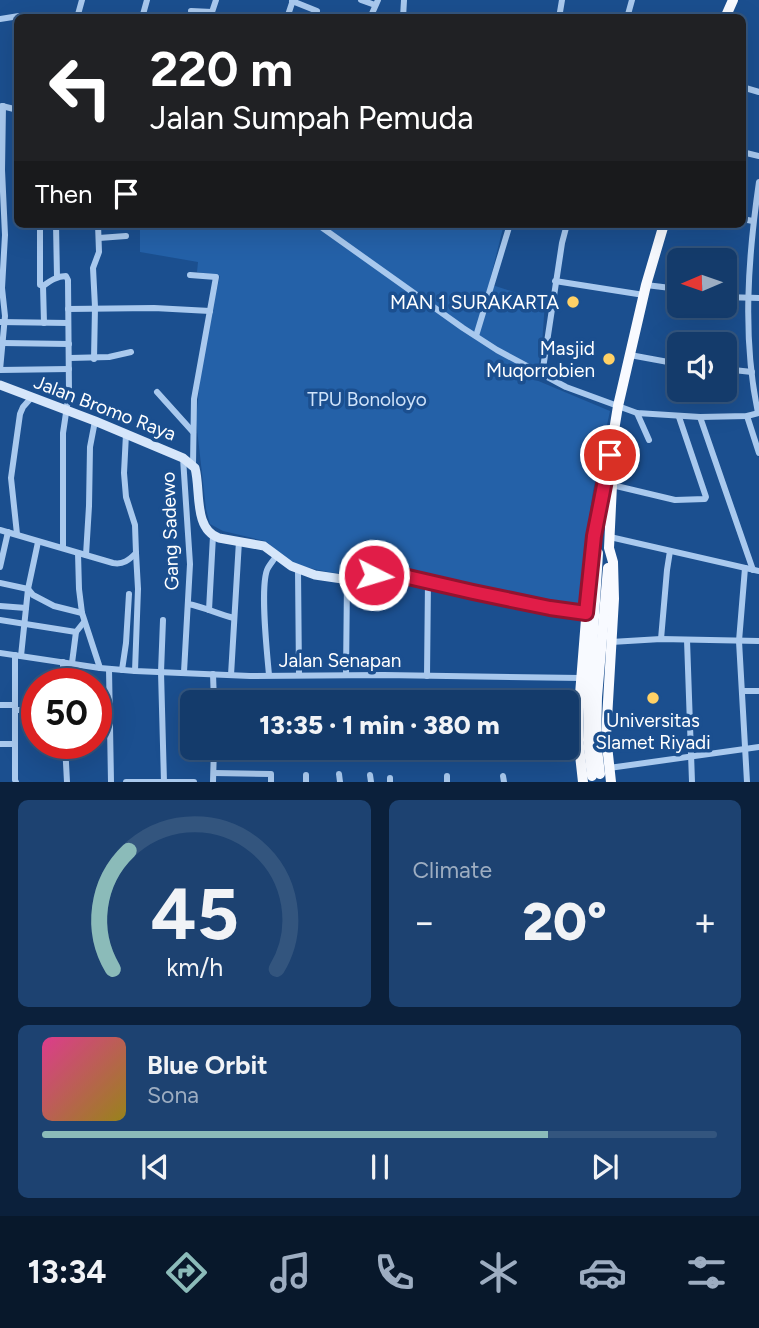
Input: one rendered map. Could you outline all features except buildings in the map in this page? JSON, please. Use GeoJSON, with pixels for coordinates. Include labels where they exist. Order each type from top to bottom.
{"type":"FeatureCollection","features":[{"type":"Feature","properties":{"kind":"highway"},"geometry":{"type":"LineString","coordinates":[[596,775],[588,729],[598,526],[618,406],[645,290],[663,228]]}},
{"type":"Feature","properties":{"kind":"highway"},"geometry":{"type":"LineString","coordinates":[[596,775],[597,697],[610,543],[610,455]]}},
{"type":"Feature","properties":{"kind":"highway"},"geometry":{"type":"LineString","coordinates":[[598,526],[594,536],[590,569],[578,737],[596,775],[611,782]]}},
{"type":"Feature","properties":{"kind":"highway"},"geometry":{"type":"LineString","coordinates":[[596,775],[606,736],[614,574],[610,543]]}},
{"type":"Feature","properties":{"kind":"main road","name":"Jalan Bromo Raya"},"geometry":{"type":"LineString","coordinates":[[0,385],[126,433],[193,465]]}},
{"type":"Feature","properties":{"kind":"main road"},"geometry":{"type":"LineString","coordinates":[[193,465],[202,519],[207,530],[213,536],[269,547],[276,556],[298,570],[356,581],[384,573],[586,613]]}},
{"type":"Feature","properties":{"kind":"street"},"geometry":{"type":"LineString","coordinates":[[293,0],[317,11]]}},
{"type":"Feature","properties":{"kind":"street"},"geometry":{"type":"LineString","coordinates":[[361,0],[377,2]]}},
{"type":"Feature","properties":{"kind":"street"},"geometry":{"type":"LineString","coordinates":[[191,11],[206,14]]}},
{"type":"Feature","properties":{"kind":"street"},"geometry":{"type":"LineString","coordinates":[[1,105],[5,228],[2,301],[5,308],[0,370],[69,369]]}},
{"type":"Feature","properties":{"kind":"street"},"geometry":{"type":"LineString","coordinates":[[323,228],[497,350],[566,387],[637,413],[679,417],[747,416],[758,413],[753,392],[747,299],[759,182]]}},
{"type":"Feature","properties":{"kind":"street"},"geometry":{"type":"LineString","coordinates":[[746,220],[753,221]]}},
{"type":"Feature","properties":{"kind":"street"},"geometry":{"type":"LineString","coordinates":[[40,228],[40,285],[43,286],[44,323]]}},
{"type":"Feature","properties":{"kind":"street"},"geometry":{"type":"LineString","coordinates":[[56,228],[57,277]]}},
{"type":"Feature","properties":{"kind":"street"},"geometry":{"type":"LineString","coordinates":[[94,359],[93,268],[99,252],[98,228]]}},
{"type":"Feature","properties":{"kind":"street"},"geometry":{"type":"LineString","coordinates":[[476,336],[509,228]]}},
{"type":"Feature","properties":{"kind":"street"},"geometry":{"type":"LineString","coordinates":[[542,375],[555,281],[566,228]]}},
{"type":"Feature","properties":{"kind":"street"},"geometry":{"type":"LineString","coordinates":[[99,238],[126,236]]}},
{"type":"Feature","properties":{"kind":"street"},"geometry":{"type":"LineString","coordinates":[[190,275],[216,277],[194,399],[193,465]]}},
{"type":"Feature","properties":{"kind":"street"},"geometry":{"type":"LineString","coordinates":[[43,286],[57,277],[68,278],[70,358],[68,410],[63,433],[62,547]]}},
{"type":"Feature","properties":{"kind":"street"},"geometry":{"type":"LineString","coordinates":[[555,281],[645,290],[667,289]]}},
{"type":"Feature","properties":{"kind":"street"},"geometry":{"type":"LineString","coordinates":[[737,298],[759,298]]}},
{"type":"Feature","properties":{"kind":"street"},"geometry":{"type":"LineString","coordinates":[[68,309],[95,307],[210,311]]}},
{"type":"Feature","properties":{"kind":"street"},"geometry":{"type":"LineString","coordinates":[[3,322],[68,323]]}},
{"type":"Feature","properties":{"kind":"street"},"geometry":{"type":"LineString","coordinates":[[3,343],[69,344]]}},
{"type":"Feature","properties":{"kind":"street"},"geometry":{"type":"LineString","coordinates":[[70,358],[94,359],[131,352]]}},
{"type":"Feature","properties":{"kind":"street"},"geometry":{"type":"LineString","coordinates":[[630,355],[667,362]]}},
{"type":"Feature","properties":{"kind":"street"},"geometry":{"type":"LineString","coordinates":[[737,370],[752,372]]}},
{"type":"Feature","properties":{"kind":"street"},"geometry":{"type":"LineString","coordinates":[[157,392],[193,432]]}},
{"type":"Feature","properties":{"kind":"street"},"geometry":{"type":"LineString","coordinates":[[17,534],[10,478],[20,414],[31,397]]}},
{"type":"Feature","properties":{"kind":"street"},"geometry":{"type":"LineString","coordinates":[[637,413],[649,440]]}},
{"type":"Feature","properties":{"kind":"street"},"geometry":{"type":"LineString","coordinates":[[747,416],[759,453]]}},
{"type":"Feature","properties":{"kind":"street"},"geometry":{"type":"LineString","coordinates":[[612,485],[675,500],[706,498],[679,417]]}},
{"type":"Feature","properties":{"kind":"street"},"geometry":{"type":"LineString","coordinates":[[700,417],[756,570]]}},
{"type":"Feature","properties":{"kind":"street"},"geometry":{"type":"LineString","coordinates":[[86,555],[90,447],[95,421]]}},
{"type":"Feature","properties":{"kind":"street"},"geometry":{"type":"LineString","coordinates":[[126,433],[124,473],[126,497],[135,525],[138,589],[135,671]]}},
{"type":"Feature","properties":{"kind":"street","name":"Gang Sadewo"},"geometry":{"type":"LineString","coordinates":[[183,458],[190,564],[184,672]]}},
{"type":"Feature","properties":{"kind":"street"},"geometry":{"type":"LineString","coordinates":[[0,530],[117,564],[130,559],[136,552]]}},
{"type":"Feature","properties":{"kind":"street"},"geometry":{"type":"LineString","coordinates":[[0,567],[8,532]]}},
{"type":"Feature","properties":{"kind":"street"},"geometry":{"type":"LineString","coordinates":[[208,610],[213,536]]}},
{"type":"Feature","properties":{"kind":"street"},"geometry":{"type":"LineString","coordinates":[[231,675],[239,541]]}},
{"type":"Feature","properties":{"kind":"street"},"geometry":{"type":"LineString","coordinates":[[16,782],[15,707],[18,655],[38,542]]}},
{"type":"Feature","properties":{"kind":"street"},"geometry":{"type":"LineString","coordinates":[[610,543],[670,551],[756,570]]}},
{"type":"Feature","properties":{"kind":"street"},"geometry":{"type":"LineString","coordinates":[[661,639],[670,551]]}},
{"type":"Feature","properties":{"kind":"street"},"geometry":{"type":"LineString","coordinates":[[78,553],[82,613],[100,668]]}},
{"type":"Feature","properties":{"kind":"street"},"geometry":{"type":"LineString","coordinates":[[269,675],[266,579],[276,556]]}},
{"type":"Feature","properties":{"kind":"street"},"geometry":{"type":"LineString","coordinates":[[745,568],[739,640],[747,782]]}},
{"type":"Feature","properties":{"kind":"street"},"geometry":{"type":"LineString","coordinates":[[298,570],[299,675]]}},
{"type":"Feature","properties":{"kind":"street"},"geometry":{"type":"LineString","coordinates":[[346,580],[346,675]]}},
{"type":"Feature","properties":{"kind":"street"},"geometry":{"type":"LineString","coordinates":[[427,676],[428,581]]}},
{"type":"Feature","properties":{"kind":"street"},"geometry":{"type":"LineString","coordinates":[[0,583],[28,589],[33,595],[54,606],[82,613]]}},
{"type":"Feature","properties":{"kind":"street"},"geometry":{"type":"LineString","coordinates":[[122,670],[129,594]]}},
{"type":"Feature","properties":{"kind":"street"},"geometry":{"type":"LineString","coordinates":[[188,604],[234,618]]}},
{"type":"Feature","properties":{"kind":"street"},"geometry":{"type":"LineString","coordinates":[[0,606],[26,608]]}},
{"type":"Feature","properties":{"kind":"street"},"geometry":{"type":"LineString","coordinates":[[0,620],[76,632]]}},
{"type":"Feature","properties":{"kind":"street"},"geometry":{"type":"LineString","coordinates":[[163,620],[163,782]]}},
{"type":"Feature","properties":{"kind":"street"},"geometry":{"type":"LineString","coordinates":[[72,663],[76,632],[84,622]]}},
{"type":"Feature","properties":{"kind":"street"},"geometry":{"type":"LineString","coordinates":[[611,642],[661,639],[759,641]]}},
{"type":"Feature","properties":{"kind":"street"},"geometry":{"type":"LineString","coordinates":[[687,640],[692,782]]}},
{"type":"Feature","properties":{"kind":"street","name":"Jalan Senapan"},"geometry":{"type":"LineString","coordinates":[[0,653],[100,668]]}},
{"type":"Feature","properties":{"kind":"street"},"geometry":{"type":"LineString","coordinates":[[62,662],[63,668]]}},
{"type":"Feature","properties":{"kind":"street","name":"Jalan Senapan"},"geometry":{"type":"LineString","coordinates":[[112,669],[231,675],[581,678]]}},
{"type":"Feature","properties":{"kind":"street"},"geometry":{"type":"LineString","coordinates":[[213,674],[214,690]]}},
{"type":"Feature","properties":{"kind":"street"},"geometry":{"type":"LineString","coordinates":[[741,691],[759,691]]}},
{"type":"Feature","properties":{"kind":"street"},"geometry":{"type":"LineString","coordinates":[[0,705],[21,708]]}},
{"type":"Feature","properties":{"kind":"street"},"geometry":{"type":"LineString","coordinates":[[0,744],[15,744]]}},
{"type":"Feature","properties":{"kind":"street"},"geometry":{"type":"LineString","coordinates":[[596,775],[759,747]]}},
{"type":"Feature","properties":{"kind":"street"},"geometry":{"type":"LineString","coordinates":[[65,759],[66,782]]}},
{"type":"Feature","properties":{"kind":"street"},"geometry":{"type":"LineString","coordinates":[[111,759],[111,782]]}},
{"type":"Feature","properties":{"kind":"street"},"geometry":{"type":"LineString","coordinates":[[214,760],[214,782]]}},
{"type":"Feature","properties":{"kind":"street"},"geometry":{"type":"LineString","coordinates":[[214,773],[271,774],[271,782]]}},
{"type":"Feature","properties":{"kind":"street"},"geometry":{"type":"LineString","coordinates":[[126,782],[194,782]]}},
{"type":"Feature","properties":{"kind":"green space","name":"TPU Bonoloyo"},"geometry":{"type":"Polygon","coordinates":[[[140,228],[503,228],[489,284],[545,302],[536,380],[610,411],[593,491],[580,609],[377,566],[357,574],[317,570],[280,557],[265,541],[223,531],[210,524],[196,420],[203,348],[220,276],[197,272],[198,262],[140,252],[140,228]]]}},
{"type":"Feature","properties":{"kind":"place","name":"MAN 1 SURAKARTA"},"geometry":{"type":"Point","coordinates":[573,302]}},
{"type":"Feature","properties":{"kind":"place","name":"Masjid Muqorrobien"},"geometry":{"type":"Point","coordinates":[609,359]}},
{"type":"Feature","properties":{"kind":"place","name":"Universitas Slamet Riyadi"},"geometry":{"type":"Point","coordinates":[653,698]}},
{"type":"Feature","properties":{"kind":"route"},"geometry":{"type":"LineString","coordinates":[[374,575],[395,574],[550,608],[586,613],[594,536],[610,455]]}}]}
